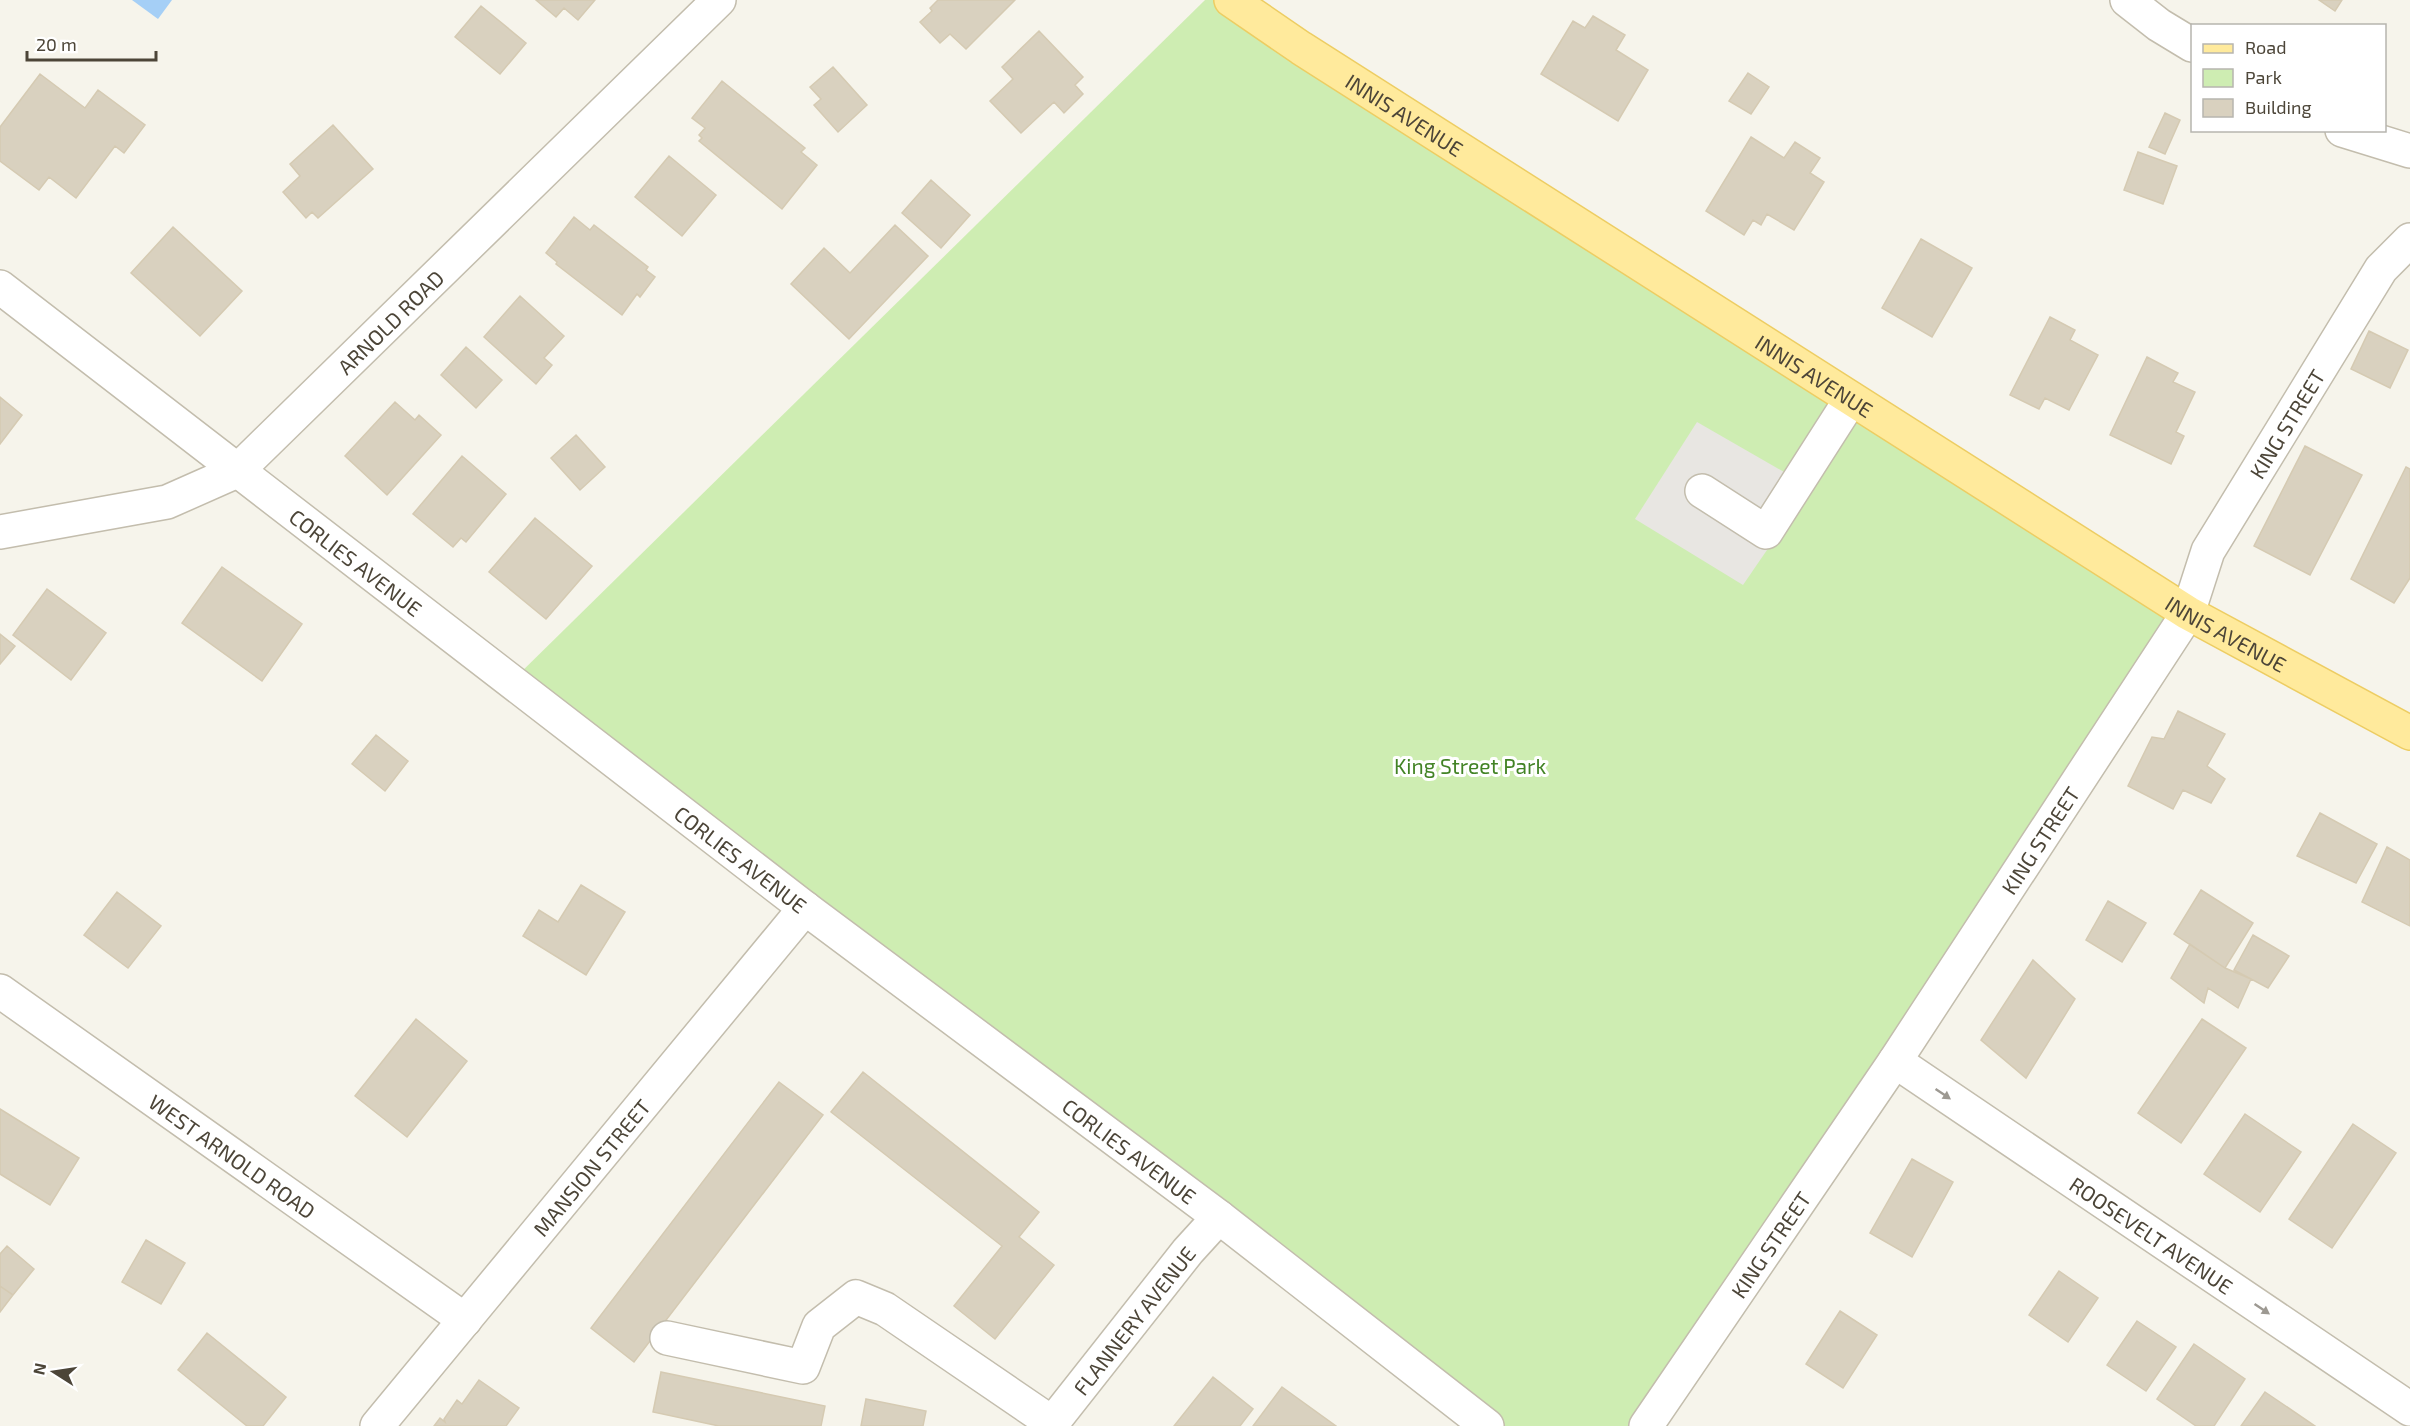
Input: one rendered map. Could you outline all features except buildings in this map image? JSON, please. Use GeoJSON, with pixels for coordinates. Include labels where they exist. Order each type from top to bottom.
{"type":"FeatureCollection","features":[{"type":"Feature","properties":{"kind":"main road","name":"INNIS AVENUE"},"geometry":{"type":"LineString","coordinates":[[1231,0],[1301,48],[2188,613],[2410,733]]}},
{"type":"Feature","properties":{"kind":"street","name":"ARNOLD ROAD"},"geometry":{"type":"LineString","coordinates":[[0,532],[167,502],[237,471],[719,0]]}},
{"type":"Feature","properties":{"kind":"street"},"geometry":{"type":"LineString","coordinates":[[2127,0],[2159,26],[2191,44]]}},
{"type":"Feature","properties":{"kind":"street"},"geometry":{"type":"LineString","coordinates":[[2348,132],[2410,151]]}},
{"type":"Feature","properties":{"kind":"street","name":"KING STREET"},"geometry":{"type":"LineString","coordinates":[[1646,1426],[1895,1061],[2188,613],[2208,551],[2381,269],[2410,240]]}},
{"type":"Feature","properties":{"kind":"street","name":"CORLIES AVENUE"},"geometry":{"type":"LineString","coordinates":[[0,286],[805,908],[1219,1217],[1487,1426]]}},
{"type":"Feature","properties":{"kind":"street"},"geometry":{"type":"LineString","coordinates":[[1702,491],[1766,532],[1851,399]]}},
{"type":"Feature","properties":{"kind":"street","name":"MANSION STREET"},"geometry":{"type":"LineString","coordinates":[[377,1426],[805,908]]}},
{"type":"Feature","properties":{"kind":"street","name":"WEST ARNOLD ROAD"},"geometry":{"type":"LineString","coordinates":[[0,991],[465,1320]]}},
{"type":"Feature","properties":{"kind":"street","name":"ROOSEVELT AVENUE"},"geometry":{"type":"LineString","coordinates":[[1895,1061],[2410,1409]]}},
{"type":"Feature","properties":{"kind":"street","name":"FLANNERY AVENUE"},"geometry":{"type":"LineString","coordinates":[[1051,1425],[1188,1251],[1219,1217]]}},
{"type":"Feature","properties":{"kind":"street"},"geometry":{"type":"LineString","coordinates":[[667,1338],[803,1367],[819,1326],[856,1297],[885,1309],[1051,1425]]}},
{"type":"Feature","properties":{"kind":"green space","name":"King Street Park"},"geometry":{"type":"Polygon","coordinates":[[[1205,0],[1231,0],[2188,613],[1646,1426],[1487,1426],[512,681],[1205,0]]]}},
{"type":"Feature","properties":{"kind":"shaded area"},"geometry":{"type":"Polygon","coordinates":[[[1697,422],[1810,487],[1743,585],[1635,519],[1697,422]]]}},
{"type":"Feature","properties":{"kind":"water"},"geometry":{"type":"Polygon","coordinates":[[[132,0],[172,0],[158,19],[132,0]]]}}]}
